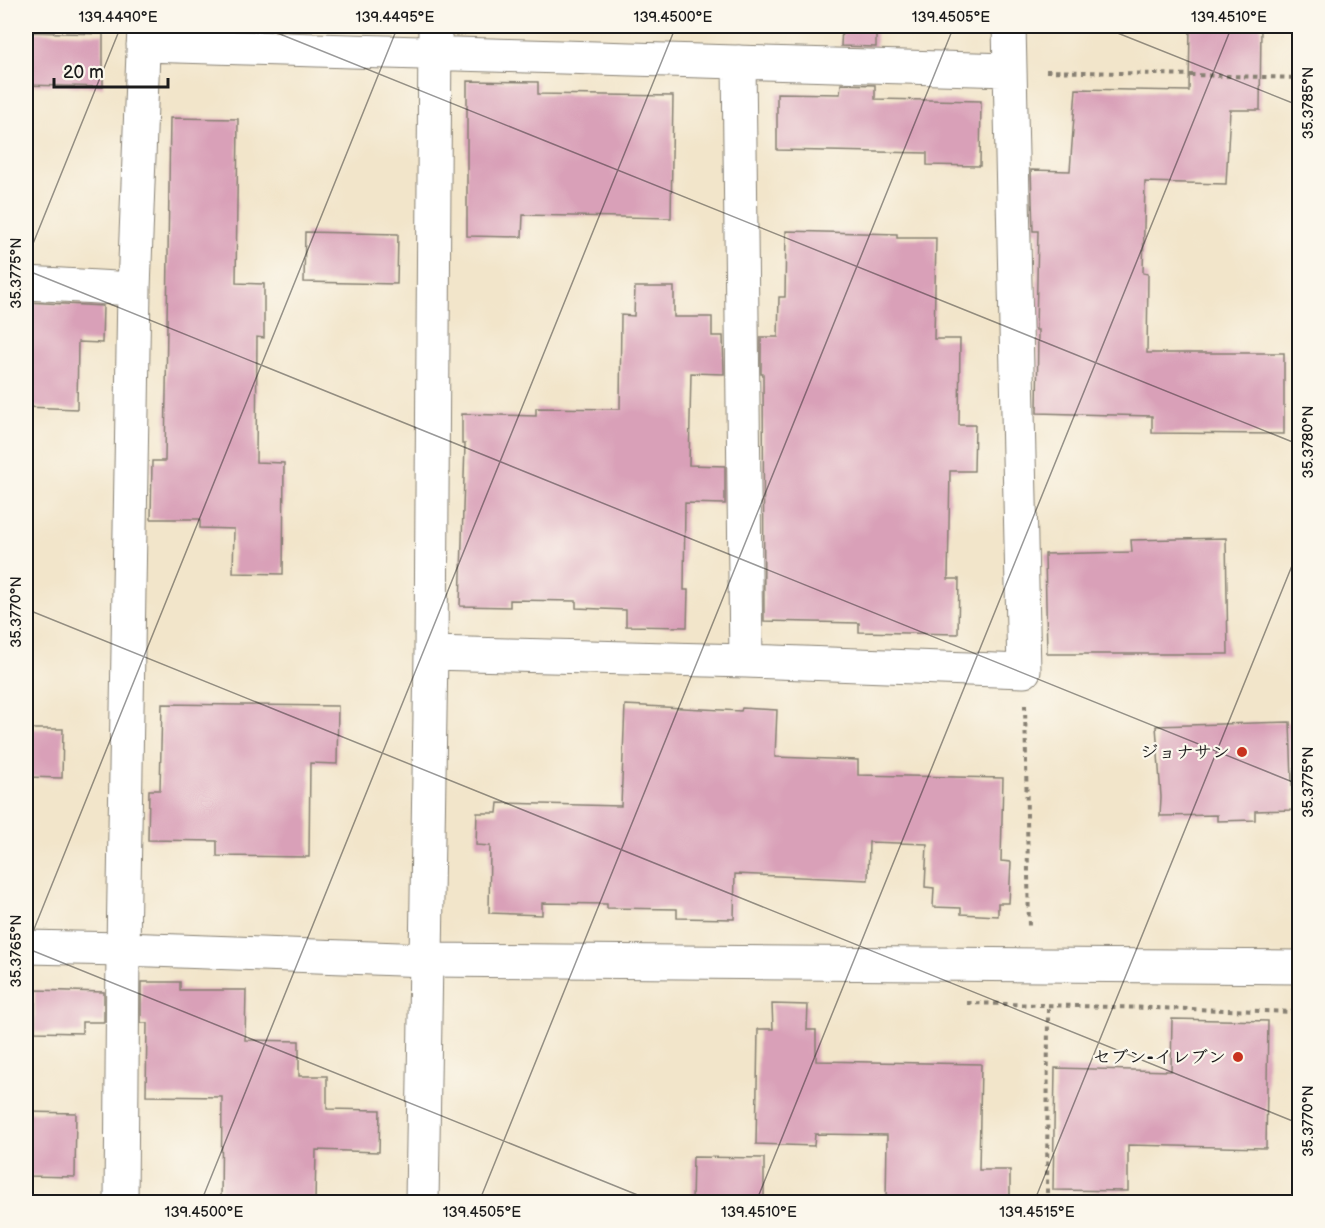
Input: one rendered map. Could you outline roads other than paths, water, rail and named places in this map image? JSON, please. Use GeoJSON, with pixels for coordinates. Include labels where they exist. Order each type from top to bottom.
{"type":"FeatureCollection","features":[{"type":"Feature","properties":{"kind":"street"},"geometry":{"type":"LineString","coordinates":[[431,653],[1024,671],[1009,26]]}},
{"type":"Feature","properties":{"kind":"street"},"geometry":{"type":"LineString","coordinates":[[121,1203],[134,289],[144,35],[435,39],[740,62],[1010,70]]}},
{"type":"Feature","properties":{"kind":"street"},"geometry":{"type":"LineString","coordinates":[[422,1203],[431,653],[435,39]]}},
{"type":"Feature","properties":{"kind":"street"},"geometry":{"type":"LineString","coordinates":[[740,62],[746,661]]}},
{"type":"Feature","properties":{"kind":"street"},"geometry":{"type":"LineString","coordinates":[[26,283],[134,289]]}},
{"type":"Feature","properties":{"kind":"street"},"geometry":{"type":"LineString","coordinates":[[26,947],[427,960],[1299,967]]}},
{"type":"Feature","properties":{"kind":"place","name":"ジョナサン"},"geometry":{"type":"Point","coordinates":[1242,752]}},
{"type":"Feature","properties":{"kind":"place","name":"セブン-イレブン"},"geometry":{"type":"Point","coordinates":[1238,1057]}}]}
